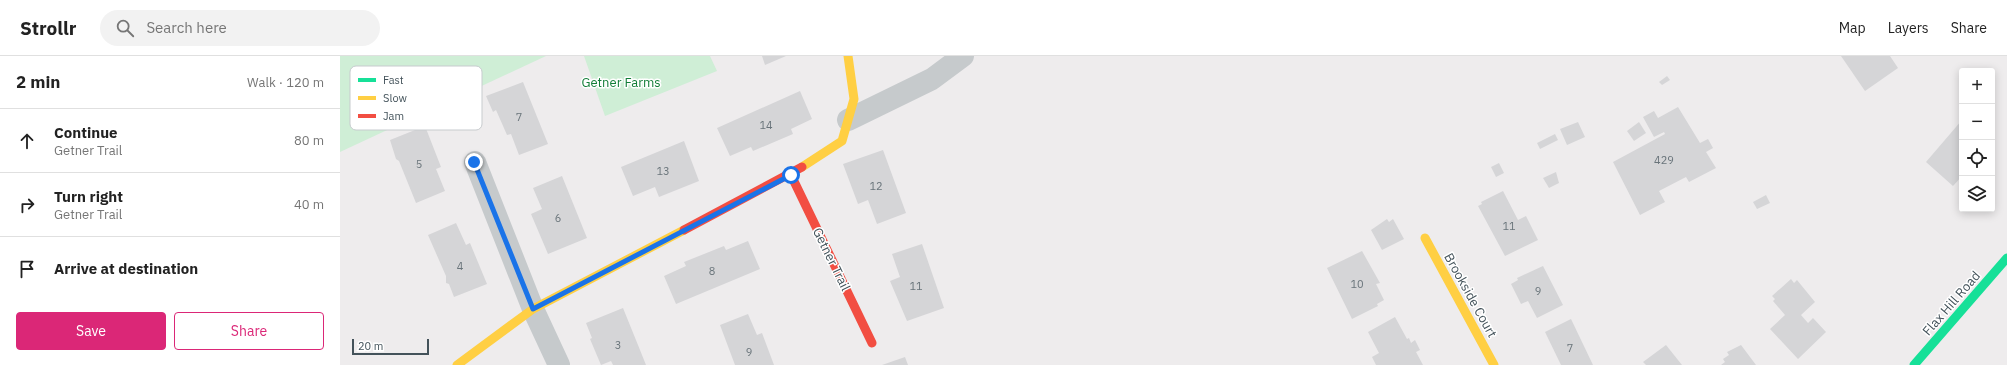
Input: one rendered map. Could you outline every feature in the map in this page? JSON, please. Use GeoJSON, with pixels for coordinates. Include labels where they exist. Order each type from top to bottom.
{"type":"FeatureCollection","features":[{"type":"Feature","properties":{"kind":"street"},"geometry":{"type":"LineString","coordinates":[[457,365],[533,309],[791,175],[842,141],[854,99],[848,56]]}},
{"type":"Feature","properties":{"kind":"street"},"geometry":{"type":"LineString","coordinates":[[848,120],[932,79],[963,56]]}},
{"type":"Feature","properties":{"kind":"street"},"geometry":{"type":"LineString","coordinates":[[474,162],[533,309],[559,365]]}},
{"type":"Feature","properties":{"kind":"street","name":"Getner Trail"},"geometry":{"type":"LineString","coordinates":[[791,175],[872,343]]}},
{"type":"Feature","properties":{"kind":"street","name":"Brookside Court"},"geometry":{"type":"LineString","coordinates":[[1425,238],[1494,365]]}},
{"type":"Feature","properties":{"kind":"street","name":"Flax Hill Road"},"geometry":{"type":"LineString","coordinates":[[1914,365],[2007,258]]}},
{"type":"Feature","properties":{"kind":"green space"},"geometry":{"type":"Polygon","coordinates":[[[340,56],[546,56],[482,86],[482,66],[350,66],[350,130],[387,130],[340,152],[340,56]]]}},
{"type":"Feature","properties":{"kind":"green space","name":"Getner Farms"},"geometry":{"type":"Polygon","coordinates":[[[584,56],[710,56],[717,71],[605,116],[584,56]]]}},
{"type":"Feature","properties":{"kind":"building"},"geometry":{"type":"Polygon","coordinates":[[[762,56],[786,56],[765,65],[762,56]]]}},
{"type":"Feature","properties":{"kind":"building"},"geometry":{"type":"Polygon","coordinates":[[[1841,56],[1890,56],[1898,68],[1865,91],[1841,56]]]}},
{"type":"Feature","properties":{"kind":"building"},"geometry":{"type":"Polygon","coordinates":[[[1667,76],[1670,80],[1662,85],[1659,82],[1667,76]]]}},
{"type":"Feature","properties":{"kind":"building"},"geometry":{"type":"Polygon","coordinates":[[[523,82],[548,144],[519,155],[511,134],[507,135],[496,110],[493,112],[486,96],[523,82]]]}},
{"type":"Feature","properties":{"kind":"building"},"geometry":{"type":"Polygon","coordinates":[[[800,91],[812,119],[791,129],[793,134],[753,151],[751,147],[730,156],[717,128],[800,91]]]}},
{"type":"Feature","properties":{"kind":"building"},"geometry":{"type":"Polygon","coordinates":[[[1678,107],[1700,143],[1708,139],[1713,148],[1706,152],[1716,168],[1689,182],[1686,177],[1659,191],[1665,202],[1640,215],[1613,162],[1665,134],[1664,132],[1654,137],[1643,117],[1654,111],[1658,118],[1678,107]]]}},
{"type":"Feature","properties":{"kind":"building"},"geometry":{"type":"Polygon","coordinates":[[[1578,122],[1585,137],[1567,145],[1560,129],[1578,122]]]}},
{"type":"Feature","properties":{"kind":"building"},"geometry":{"type":"Polygon","coordinates":[[[1639,122],[1646,133],[1634,141],[1627,131],[1639,122]]]}},
{"type":"Feature","properties":{"kind":"building"},"geometry":{"type":"Polygon","coordinates":[[[1959,124],[1959,179],[1953,186],[1926,162],[1959,124]]]}},
{"type":"Feature","properties":{"kind":"building"},"geometry":{"type":"Polygon","coordinates":[[[415,130],[427,130],[441,167],[436,169],[445,191],[416,203],[399,161],[396,159],[390,140],[415,130]]]}},
{"type":"Feature","properties":{"kind":"building"},"geometry":{"type":"Polygon","coordinates":[[[1555,134],[1558,140],[1540,149],[1537,143],[1555,134]]]}},
{"type":"Feature","properties":{"kind":"building"},"geometry":{"type":"Polygon","coordinates":[[[684,141],[699,181],[659,197],[655,187],[633,196],[621,167],[684,141]]]}},
{"type":"Feature","properties":{"kind":"building"},"geometry":{"type":"Polygon","coordinates":[[[883,150],[906,213],[877,224],[868,200],[858,204],[843,164],[883,150]]]}},
{"type":"Feature","properties":{"kind":"building"},"geometry":{"type":"Polygon","coordinates":[[[1499,163],[1504,173],[1496,177],[1491,167],[1499,163]]]}},
{"type":"Feature","properties":{"kind":"building"},"geometry":{"type":"Polygon","coordinates":[[[1556,172],[1559,183],[1549,188],[1543,178],[1556,172]]]}},
{"type":"Feature","properties":{"kind":"building"},"geometry":{"type":"Polygon","coordinates":[[[562,176],[587,238],[548,254],[531,214],[542,209],[533,188],[562,176]]]}},
{"type":"Feature","properties":{"kind":"building"},"geometry":{"type":"Polygon","coordinates":[[[1503,191],[1518,220],[1526,216],[1538,240],[1505,256],[1478,206],[1482,204],[1481,202],[1503,191]]]}},
{"type":"Feature","properties":{"kind":"building"},"geometry":{"type":"Polygon","coordinates":[[[1766,195],[1770,203],[1757,209],[1753,202],[1766,195]]]}},
{"type":"Feature","properties":{"kind":"building"},"geometry":{"type":"Polygon","coordinates":[[[1387,219],[1389,222],[1393,219],[1404,239],[1382,250],[1371,230],[1387,219]]]}},
{"type":"Feature","properties":{"kind":"building"},"geometry":{"type":"Polygon","coordinates":[[[456,223],[466,245],[470,243],[487,284],[454,297],[449,284],[446,283],[446,276],[428,235],[456,223]]]}},
{"type":"Feature","properties":{"kind":"building"},"geometry":{"type":"Polygon","coordinates":[[[748,241],[760,269],[676,304],[664,276],[686,266],[684,262],[724,246],[726,250],[748,241]]]}},
{"type":"Feature","properties":{"kind":"building"},"geometry":{"type":"Polygon","coordinates":[[[922,244],[944,308],[907,321],[890,281],[900,277],[892,254],[922,244]]]}},
{"type":"Feature","properties":{"kind":"building"},"geometry":{"type":"Polygon","coordinates":[[[1362,251],[1380,283],[1376,284],[1384,300],[1377,304],[1378,306],[1352,319],[1327,268],[1362,251]]]}},
{"type":"Feature","properties":{"kind":"building"},"geometry":{"type":"Polygon","coordinates":[[[1543,266],[1563,305],[1537,318],[1528,301],[1521,304],[1511,284],[1518,280],[1517,278],[1543,266]]]}},
{"type":"Feature","properties":{"kind":"building"},"geometry":{"type":"Polygon","coordinates":[[[1791,279],[1794,283],[1797,280],[1815,302],[1801,315],[1808,323],[1813,318],[1826,332],[1798,359],[1770,329],[1785,315],[1773,301],[1775,299],[1772,296],[1791,279]]]}},
{"type":"Feature","properties":{"kind":"building"},"geometry":{"type":"Polygon","coordinates":[[[623,308],[646,365],[613,365],[611,361],[601,365],[590,339],[592,338],[586,323],[623,308]]]}},
{"type":"Feature","properties":{"kind":"building"},"geometry":{"type":"Polygon","coordinates":[[[748,314],[757,335],[762,333],[774,365],[735,365],[720,325],[748,314]]]}},
{"type":"Feature","properties":{"kind":"building"},"geometry":{"type":"Polygon","coordinates":[[[1395,317],[1407,339],[1409,338],[1411,343],[1415,340],[1420,350],[1416,352],[1423,365],[1376,365],[1372,357],[1379,353],[1368,332],[1395,317]]]}},
{"type":"Feature","properties":{"kind":"building"},"geometry":{"type":"Polygon","coordinates":[[[1571,319],[1593,365],[1561,365],[1545,332],[1571,319]]]}},
{"type":"Feature","properties":{"kind":"building"},"geometry":{"type":"Polygon","coordinates":[[[1666,345],[1682,365],[1646,365],[1643,362],[1666,345]]]}},
{"type":"Feature","properties":{"kind":"building"},"geometry":{"type":"Polygon","coordinates":[[[1741,345],[1756,365],[1721,365],[1725,362],[1723,359],[1729,355],[1727,352],[1741,345]]]}},
{"type":"Feature","properties":{"kind":"building"},"geometry":{"type":"Polygon","coordinates":[[[905,357],[908,365],[882,365],[905,357]]]}},
{"type":"Feature","properties":{"kind":"traffic: fast"},"geometry":{"type":"LineString","coordinates":[[1914,365],[2007,258]]}},
{"type":"Feature","properties":{"kind":"traffic: slow"},"geometry":{"type":"LineString","coordinates":[[802,167],[842,141],[854,99],[848,56]]}},
{"type":"Feature","properties":{"kind":"traffic: slow"},"geometry":{"type":"LineString","coordinates":[[457,365],[533,309],[684,230]]}},
{"type":"Feature","properties":{"kind":"traffic: slow"},"geometry":{"type":"LineString","coordinates":[[1425,238],[1494,365]]}},
{"type":"Feature","properties":{"kind":"traffic: jam"},"geometry":{"type":"LineString","coordinates":[[684,230],[802,167]]}},
{"type":"Feature","properties":{"kind":"traffic: jam"},"geometry":{"type":"LineString","coordinates":[[791,175],[872,343]]}},
{"type":"Feature","properties":{"kind":"route"},"geometry":{"type":"LineString","coordinates":[[474,162],[533,309],[791,175]]}}]}
